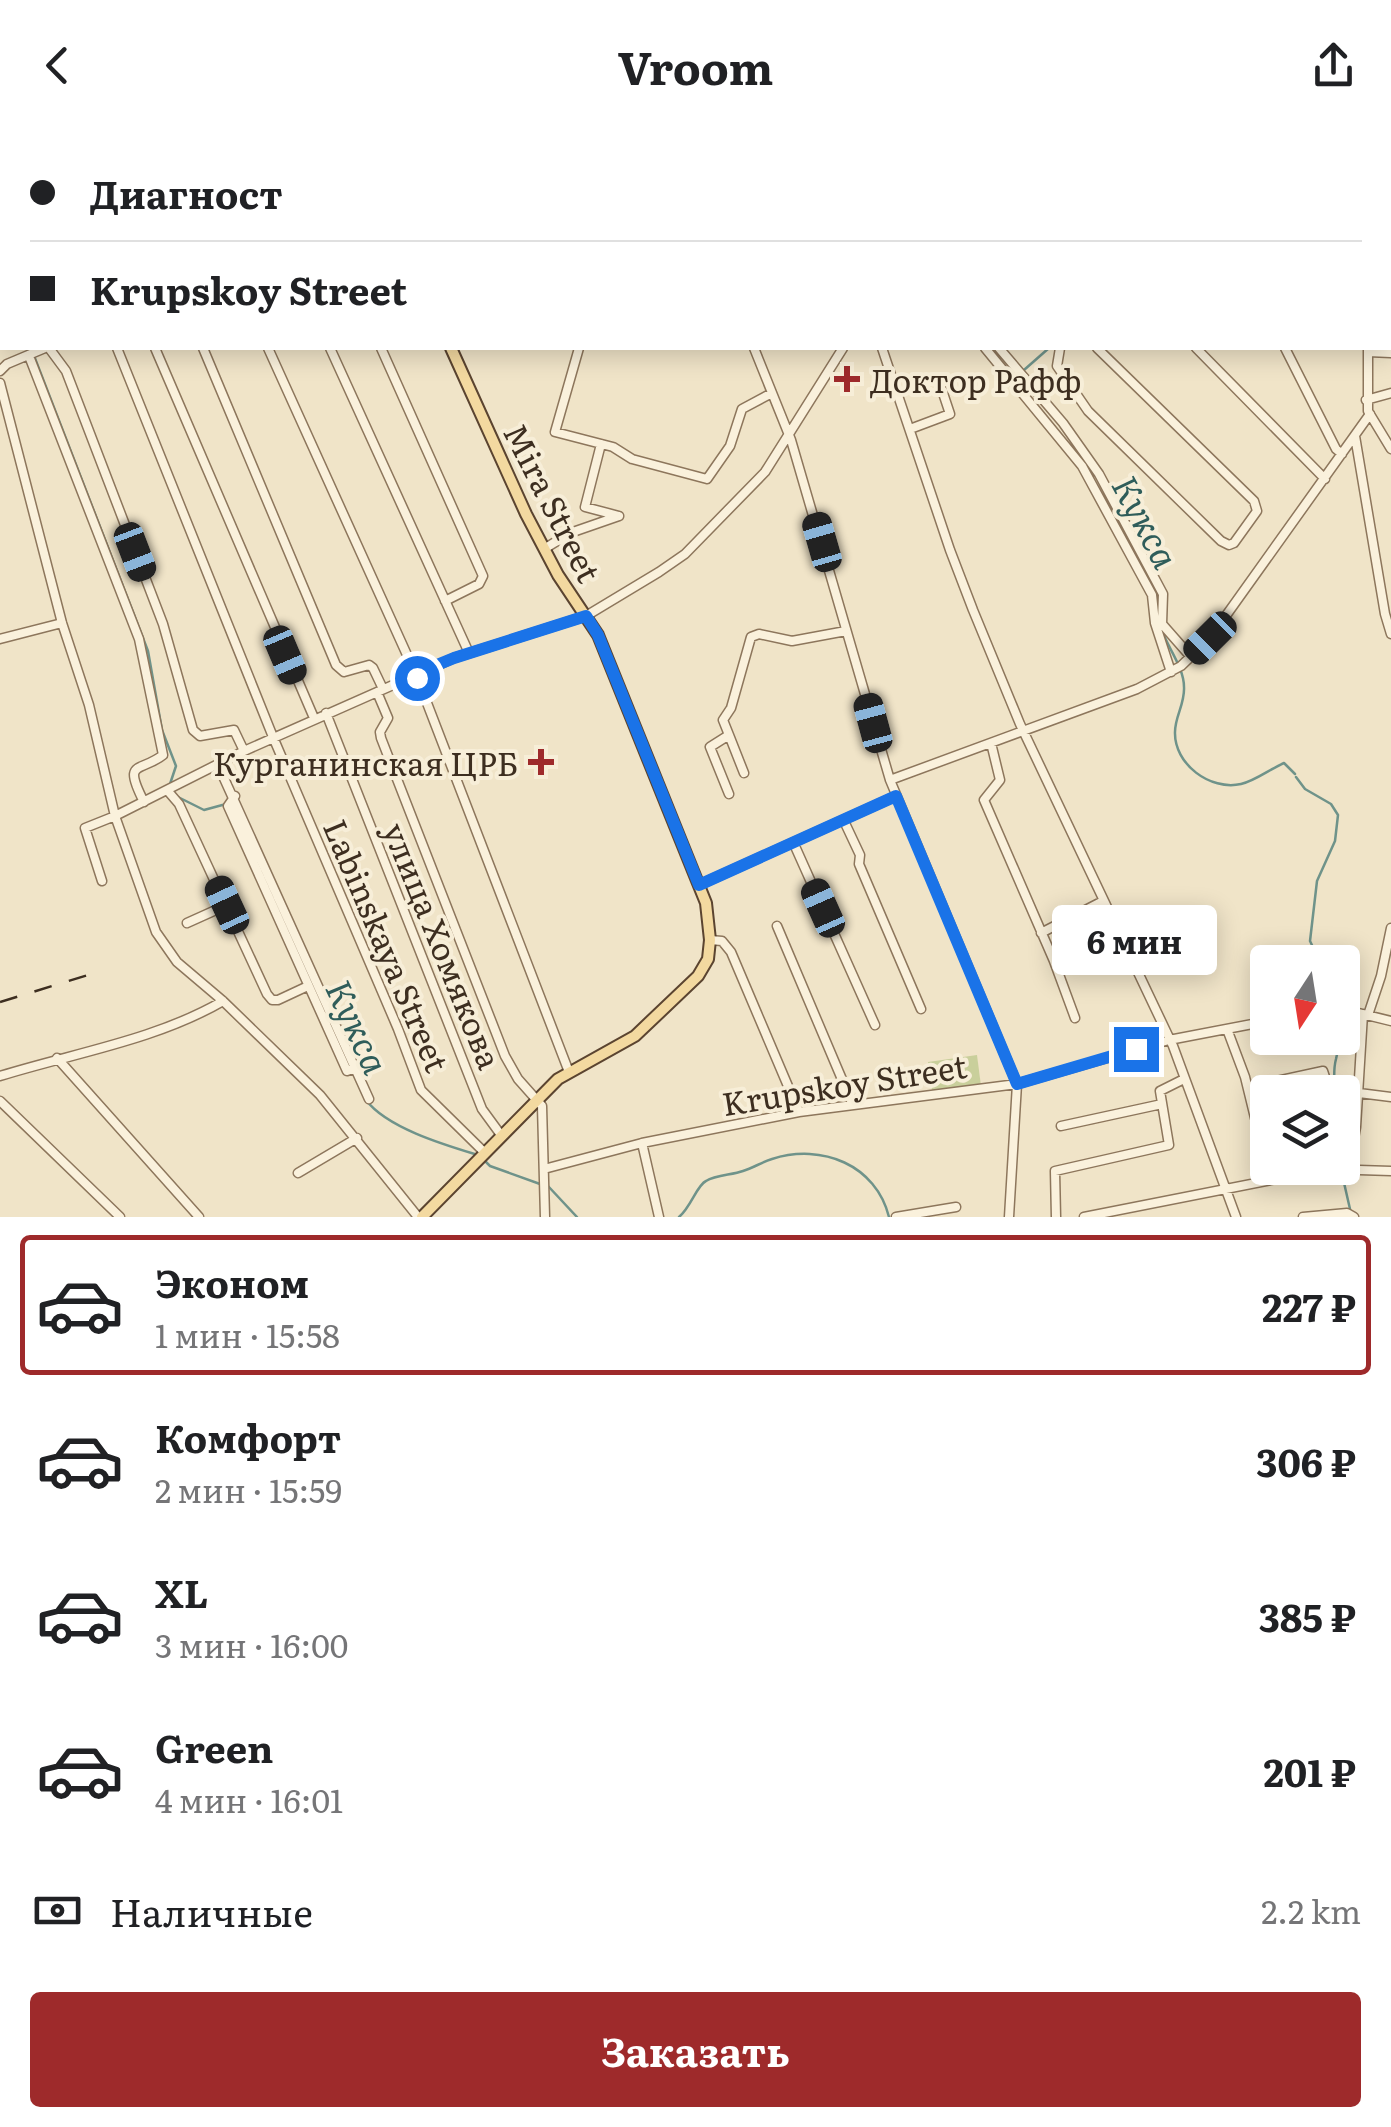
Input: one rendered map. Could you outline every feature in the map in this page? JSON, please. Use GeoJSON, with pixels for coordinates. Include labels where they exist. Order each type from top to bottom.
{"type":"FeatureCollection","features":[{"type":"Feature","properties":{"kind":"main road","name":"Mira Street"},"geometry":{"type":"LineString","coordinates":[[453,350],[544,549],[598,635],[706,904],[710,940]]}},
{"type":"Feature","properties":{"kind":"main road"},"geometry":{"type":"LineString","coordinates":[[420,1217],[548,1088],[650,1023],[698,976],[708,960],[710,940]]}},
{"type":"Feature","properties":{"kind":"street","name":"Labinskaya Street"},"geometry":{"type":"LineString","coordinates":[[118,350],[421,1090],[481,1155]]}},
{"type":"Feature","properties":{"kind":"street"},"geometry":{"type":"LineString","coordinates":[[156,350],[314,718]]}},
{"type":"Feature","properties":{"kind":"street"},"geometry":{"type":"LineString","coordinates":[[204,350],[336,666],[344,672],[373,668],[388,718],[380,738],[505,1056],[518,1079],[538,1098],[543,1114]]}},
{"type":"Feature","properties":{"kind":"street"},"geometry":{"type":"LineString","coordinates":[[269,350],[415,674],[569,1072]]}},
{"type":"Feature","properties":{"kind":"street"},"geometry":{"type":"LineString","coordinates":[[331,350],[469,653]]}},
{"type":"Feature","properties":{"kind":"street"},"geometry":{"type":"LineString","coordinates":[[381,350],[483,576],[479,584],[445,601]]}},
{"type":"Feature","properties":{"kind":"street"},"geometry":{"type":"LineString","coordinates":[[578,350],[555,432],[601,444],[632,459],[707,479],[730,446],[742,408],[772,393]]}},
{"type":"Feature","properties":{"kind":"street"},"geometry":{"type":"LineString","coordinates":[[755,350],[787,433],[890,780],[1017,1084],[1010,1217]]}},
{"type":"Feature","properties":{"kind":"street"},"geometry":{"type":"LineString","coordinates":[[102,881],[85,828],[415,674],[586,616],[685,554],[765,472],[841,350]]}},
{"type":"Feature","properties":{"kind":"street"},"geometry":{"type":"LineString","coordinates":[[883,350],[950,550],[1024,730],[1169,1040],[1236,1217]]}},
{"type":"Feature","properties":{"kind":"street"},"geometry":{"type":"LineString","coordinates":[[986,350],[1082,466],[1152,595],[1156,624],[1176,669]]}},
{"type":"Feature","properties":{"kind":"street"},"geometry":{"type":"LineString","coordinates":[[1001,350],[1092,462],[1163,594],[1162,624],[1191,657]]}},
{"type":"Feature","properties":{"kind":"street"},"geometry":{"type":"LineString","coordinates":[[1060,350],[1058,366],[1088,412],[1229,546],[1252,521],[1258,506],[1099,350]]}},
{"type":"Feature","properties":{"kind":"street"},"geometry":{"type":"LineString","coordinates":[[1198,350],[1325,480]]}},
{"type":"Feature","properties":{"kind":"street"},"geometry":{"type":"LineString","coordinates":[[1286,350],[1342,454]]}},
{"type":"Feature","properties":{"kind":"street"},"geometry":{"type":"LineString","coordinates":[[1391,353],[1368,350],[1366,400],[1391,449]]}},
{"type":"Feature","properties":{"kind":"street"},"geometry":{"type":"LineString","coordinates":[[39,351],[66,372],[163,624],[193,730],[200,736],[234,730],[244,751]]}},
{"type":"Feature","properties":{"kind":"street"},"geometry":{"type":"LineString","coordinates":[[0,371],[7,364],[39,351]]}},
{"type":"Feature","properties":{"kind":"street"},"geometry":{"type":"LineString","coordinates":[[39,351],[138,638],[163,755],[141,763],[134,773],[134,784],[144,802]]}},
{"type":"Feature","properties":{"kind":"street"},"geometry":{"type":"LineString","coordinates":[[0,383],[62,623],[89,706],[115,816],[156,932],[176,962],[223,1001],[320,1095],[420,1217]]}},
{"type":"Feature","properties":{"kind":"street"},"geometry":{"type":"LineString","coordinates":[[910,428],[950,414],[941,387]]}},
{"type":"Feature","properties":{"kind":"street"},"geometry":{"type":"LineString","coordinates":[[1366,400],[1391,394]]}},
{"type":"Feature","properties":{"kind":"street"},"geometry":{"type":"LineString","coordinates":[[890,780],[1136,689],[1176,669],[1210,638],[1370,414]]}},
{"type":"Feature","properties":{"kind":"street"},"geometry":{"type":"LineString","coordinates":[[1355,436],[1391,634]]}},
{"type":"Feature","properties":{"kind":"street"},"geometry":{"type":"LineString","coordinates":[[544,549],[574,531],[619,516],[585,507],[601,444]]}},
{"type":"Feature","properties":{"kind":"street"},"geometry":{"type":"LineString","coordinates":[[0,638],[62,623]]}},
{"type":"Feature","properties":{"kind":"street"},"geometry":{"type":"LineString","coordinates":[[744,773],[723,720],[731,708],[749,640],[755,634],[792,642],[846,631]]}},
{"type":"Feature","properties":{"kind":"street","name":"улица Хомякова"},"geometry":{"type":"LineString","coordinates":[[326,713],[482,1109],[501,1135]]}},
{"type":"Feature","properties":{"kind":"street"},"geometry":{"type":"LineString","coordinates":[[729,731],[710,747],[729,794]]}},
{"type":"Feature","properties":{"kind":"street"},"geometry":{"type":"LineString","coordinates":[[991,743],[1000,780],[984,800],[1075,1018]]}},
{"type":"Feature","properties":{"kind":"street"},"geometry":{"type":"LineString","coordinates":[[218,765],[352,1069]]}},
{"type":"Feature","properties":{"kind":"street"},"geometry":{"type":"LineString","coordinates":[[169,789],[180,804],[272,1000],[308,986]]}},
{"type":"Feature","properties":{"kind":"street"},"geometry":{"type":"LineString","coordinates":[[234,796],[228,806],[308,986],[369,1098]]}},
{"type":"Feature","properties":{"kind":"street"},"geometry":{"type":"LineString","coordinates":[[699,885],[896,796]]}},
{"type":"Feature","properties":{"kind":"street"},"geometry":{"type":"LineString","coordinates":[[844,821],[922,1009]]}},
{"type":"Feature","properties":{"kind":"street"},"geometry":{"type":"LineString","coordinates":[[794,844],[876,1025]]}},
{"type":"Feature","properties":{"kind":"street"},"geometry":{"type":"LineString","coordinates":[[1041,933],[1103,901]]}},
{"type":"Feature","properties":{"kind":"street"},"geometry":{"type":"LineString","coordinates":[[187,923],[227,905]]}},
{"type":"Feature","properties":{"kind":"street"},"geometry":{"type":"LineString","coordinates":[[777,926],[852,1104]]}},
{"type":"Feature","properties":{"kind":"street"},"geometry":{"type":"LineString","coordinates":[[1360,1082],[1366,1015],[1387,968],[1391,928]]}},
{"type":"Feature","properties":{"kind":"street"},"geometry":{"type":"LineString","coordinates":[[710,940],[722,942],[731,952],[799,1112]]}},
{"type":"Feature","properties":{"kind":"street"},"geometry":{"type":"LineString","coordinates":[[0,1076],[188,1019],[223,1001]]}},
{"type":"Feature","properties":{"kind":"street"},"geometry":{"type":"LineString","coordinates":[[1360,1013],[1391,1022]]}},
{"type":"Feature","properties":{"kind":"street","name":"Krupskoy Street"},"geometry":{"type":"LineString","coordinates":[[544,1168],[642,1143],[799,1112],[1017,1084],[1169,1040],[1250,1025]]}},
{"type":"Feature","properties":{"kind":"street"},"geometry":{"type":"LineString","coordinates":[[1228,1029],[1250,1096]]}},
{"type":"Feature","properties":{"kind":"street"},"geometry":{"type":"LineString","coordinates":[[57,1058],[199,1217]]}},
{"type":"Feature","properties":{"kind":"street"},"geometry":{"type":"LineString","coordinates":[[1056,1217],[1055,1172],[1169,1146],[1160,1096],[1162,1088],[1184,1079]]}},
{"type":"Feature","properties":{"kind":"street"},"geometry":{"type":"LineString","coordinates":[[545,1217],[543,1114],[548,1088]]}},
{"type":"Feature","properties":{"kind":"street"},"geometry":{"type":"LineString","coordinates":[[1360,1093],[1391,1097]]}},
{"type":"Feature","properties":{"kind":"street"},"geometry":{"type":"LineString","coordinates":[[0,1101],[120,1217]]}},
{"type":"Feature","properties":{"kind":"street"},"geometry":{"type":"LineString","coordinates":[[1061,1126],[1162,1104]]}},
{"type":"Feature","properties":{"kind":"street"},"geometry":{"type":"LineString","coordinates":[[525,1111],[538,1110],[543,1114]]}},
{"type":"Feature","properties":{"kind":"street"},"geometry":{"type":"LineString","coordinates":[[298,1173],[357,1138]]}},
{"type":"Feature","properties":{"kind":"street"},"geometry":{"type":"LineString","coordinates":[[642,1143],[659,1217]]}},
{"type":"Feature","properties":{"kind":"street"},"geometry":{"type":"LineString","coordinates":[[1360,1169],[1391,1171]]}},
{"type":"Feature","properties":{"kind":"street"},"geometry":{"type":"LineString","coordinates":[[1084,1217],[1250,1185]]}},
{"type":"Feature","properties":{"kind":"street"},"geometry":{"type":"LineString","coordinates":[[896,1217],[956,1207]]}},
{"type":"Feature","properties":{"kind":"street"},"geometry":{"type":"LineString","coordinates":[[1303,1217],[1347,1213],[1354,1217]]}},
{"type":"Feature","properties":{"kind":"green space"},"geometry":{"type":"Polygon","coordinates":[[[977,1055],[981,1086],[932,1090],[928,1062],[977,1055]]]}},
{"type":"Feature","properties":{"kind":"waterway","name":"Кукса"},"geometry":{"type":"LineString","coordinates":[[32,350],[148,651],[162,730],[176,766],[170,784]]}},
{"type":"Feature","properties":{"kind":"waterway","name":"Кукса"},"geometry":{"type":"LineString","coordinates":[[1024,370],[1047,350]]}},
{"type":"Feature","properties":{"kind":"waterway","name":"Кукса"},"geometry":{"type":"LineString","coordinates":[[1114,510],[1159,596]]}},
{"type":"Feature","properties":{"kind":"waterway","name":"Кукса"},"geometry":{"type":"LineString","coordinates":[[1161,628],[1183,680],[1175,732],[1176,744],[1187,764],[1206,779],[1229,785],[1246,782],[1284,763],[1295,774]]}},
{"type":"Feature","properties":{"kind":"waterway","name":"Кукса"},"geometry":{"type":"LineString","coordinates":[[1296,777],[1305,789],[1331,804],[1338,815],[1335,841],[1317,881],[1312,945]]}},
{"type":"Feature","properties":{"kind":"waterway","name":"Кукса"},"geometry":{"type":"LineString","coordinates":[[178,797],[204,810],[226,804]]}},
{"type":"Feature","properties":{"kind":"waterway","name":"Кукса"},"geometry":{"type":"LineString","coordinates":[[338,1041],[349,1065]]}},
{"type":"Feature","properties":{"kind":"waterway","name":"Кукса"},"geometry":{"type":"LineString","coordinates":[[1334,1075],[1337,1055]]}},
{"type":"Feature","properties":{"kind":"waterway","name":"Кукса"},"geometry":{"type":"LineString","coordinates":[[366,1100],[402,1127],[478,1155]]}},
{"type":"Feature","properties":{"kind":"waterway","name":"Кукса"},"geometry":{"type":"LineString","coordinates":[[679,1217],[710,1179],[772,1159],[810,1154],[844,1162],[859,1172],[872,1184],[889,1217]]}},
{"type":"Feature","properties":{"kind":"waterway","name":"Кукса"},"geometry":{"type":"LineString","coordinates":[[484,1160],[490,1166],[540,1184]]}},
{"type":"Feature","properties":{"kind":"waterway","name":"Кукса"},"geometry":{"type":"LineString","coordinates":[[1345,1185],[1350,1209]]}},
{"type":"Feature","properties":{"kind":"waterway","name":"Кукса"},"geometry":{"type":"LineString","coordinates":[[548,1186],[577,1217]]}},
{"type":"Feature","properties":{"kind":"railway"},"geometry":{"type":"LineString","coordinates":[[0,1002],[101,971]]}},
{"type":"Feature","properties":{"kind":"place","name":"Доктор Рафф"},"geometry":{"type":"Point","coordinates":[847,379]}},
{"type":"Feature","properties":{"kind":"place","name":"Курганинская ЦРБ"},"geometry":{"type":"Point","coordinates":[541,762]}},
{"type":"Feature","properties":{"kind":"route"},"geometry":{"type":"LineString","coordinates":[[417,678],[415,674],[454,658],[586,616],[598,635],[699,885],[896,796],[1017,1084],[1136,1049]]}}]}
